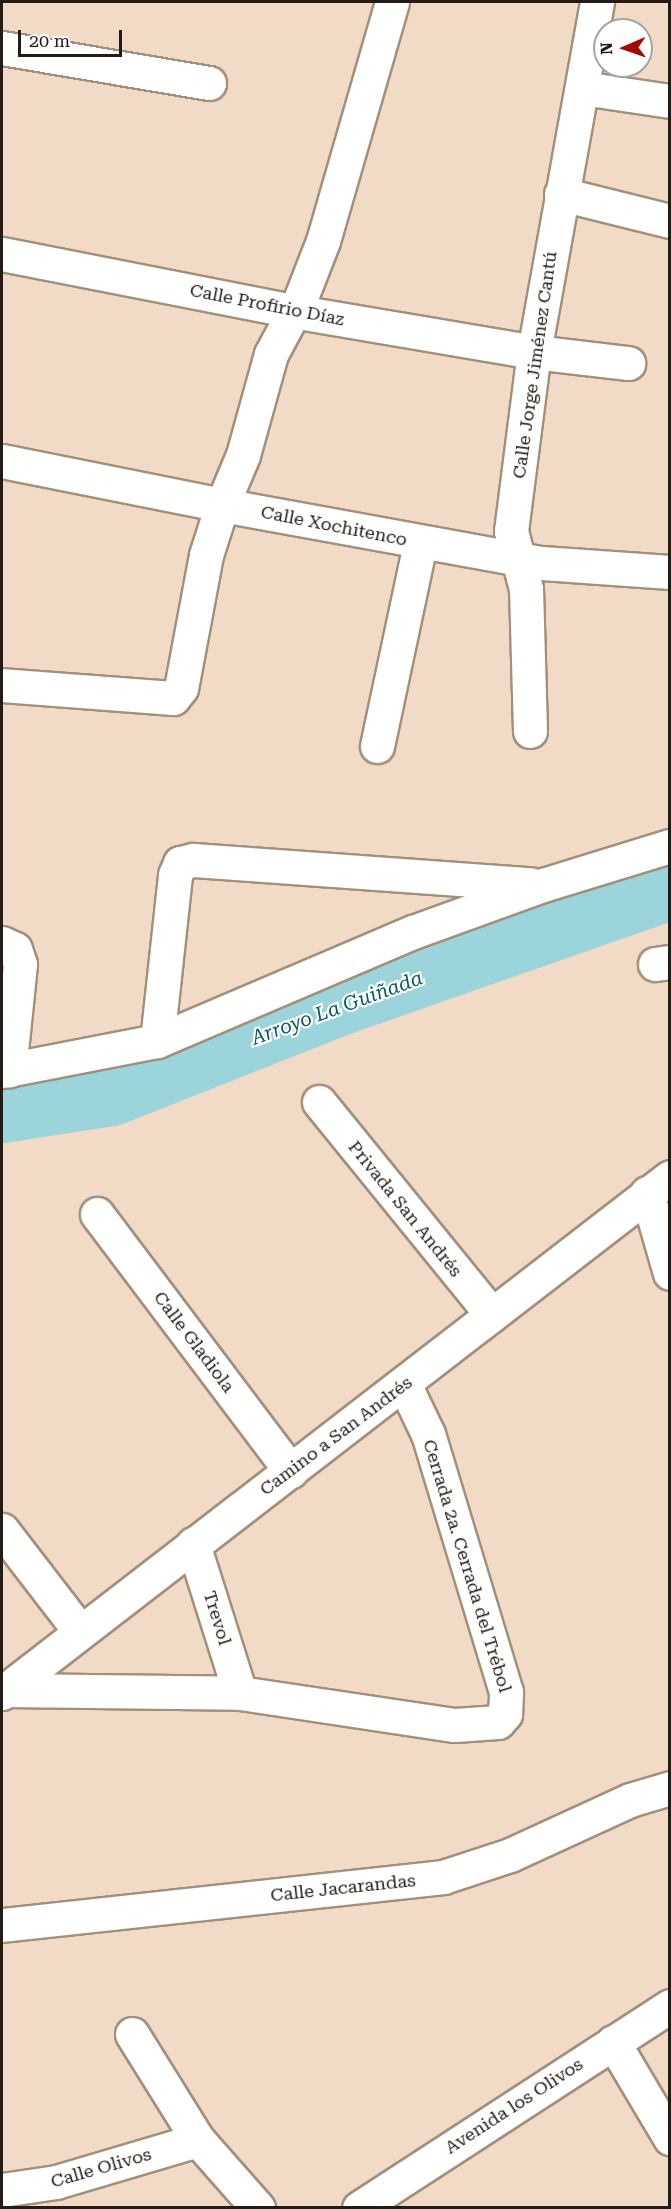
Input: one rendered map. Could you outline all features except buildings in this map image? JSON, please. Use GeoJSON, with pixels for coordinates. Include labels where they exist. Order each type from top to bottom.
{"type":"FeatureCollection","features":[{"type":"Feature","properties":{"kind":"street"},"geometry":{"type":"LineString","coordinates":[[2,685],[173,698],[181,688],[206,555],[222,505],[243,455],[271,354],[323,241],[393,2]]}},
{"type":"Feature","properties":{"kind":"street","name":"Calle Jorge Jiménez Cantú"},"geometry":{"type":"LineString","coordinates":[[530,730],[526,589],[512,531],[534,352],[597,2]]}},
{"type":"Feature","properties":{"kind":"street"},"geometry":{"type":"LineString","coordinates":[[2,48],[209,83]]}},
{"type":"Feature","properties":{"kind":"street"},"geometry":{"type":"LineString","coordinates":[[582,88],[669,101]]}},
{"type":"Feature","properties":{"kind":"street"},"geometry":{"type":"LineString","coordinates":[[561,194],[669,221]]}},
{"type":"Feature","properties":{"kind":"street","name":"Calle Profirio Díaz"},"geometry":{"type":"LineString","coordinates":[[2,254],[292,311],[534,352],[628,363]]}},
{"type":"Feature","properties":{"kind":"street","name":"Calle Xochitenco"},"geometry":{"type":"LineString","coordinates":[[2,461],[420,543],[517,559],[669,572]]}},
{"type":"Feature","properties":{"kind":"street"},"geometry":{"type":"LineString","coordinates":[[377,746],[420,543]]}},
{"type":"Feature","properties":{"kind":"street"},"geometry":{"type":"LineString","coordinates":[[2,943],[15,949],[20,964],[5,1070],[157,1041],[413,932],[543,885],[669,846]]}},
{"type":"Feature","properties":{"kind":"street"},"geometry":{"type":"LineString","coordinates":[[157,1041],[175,875],[186,860],[543,885]]}},
{"type":"Feature","properties":{"kind":"street","name":"Privada San Andrés"},"geometry":{"type":"LineString","coordinates":[[319,1102],[492,1316]]}},
{"type":"Feature","properties":{"kind":"street"},"geometry":{"type":"LineString","coordinates":[[658,1185],[669,1274]]}},
{"type":"Feature","properties":{"kind":"street","name":"Camino a San Andrés"},"geometry":{"type":"LineString","coordinates":[[3,1691],[79,1630],[404,1384],[658,1185]]}},
{"type":"Feature","properties":{"kind":"street","name":"Calle Gladiola"},"geometry":{"type":"LineString","coordinates":[[97,1214],[291,1471]]}},
{"type":"Feature","properties":{"kind":"street","name":"Cerrada 2a. Cerrada del Trébol"},"geometry":{"type":"LineString","coordinates":[[3,1691],[240,1693],[455,1725],[492,1724],[505,1714],[506,1692],[431,1446],[404,1384]]}},
{"type":"Feature","properties":{"kind":"street"},"geometry":{"type":"LineString","coordinates":[[2,1530],[79,1630]]}},
{"type":"Feature","properties":{"kind":"street","name":"Trevol"},"geometry":{"type":"LineString","coordinates":[[193,1544],[240,1693]]}},
{"type":"Feature","properties":{"kind":"street","name":"Calle Jacarandas"},"geometry":{"type":"LineString","coordinates":[[2,1925],[443,1877],[510,1855],[630,1800],[669,1788]]}},
{"type":"Feature","properties":{"kind":"street","name":"Avenida los Olivos"},"geometry":{"type":"LineString","coordinates":[[359,2208],[394,2198],[613,2042],[669,2006]]}},
{"type":"Feature","properties":{"kind":"street"},"geometry":{"type":"LineString","coordinates":[[132,2034],[198,2140],[258,2208]]}},
{"type":"Feature","properties":{"kind":"street"},"geometry":{"type":"LineString","coordinates":[[613,2042],[669,2138]]}},
{"type":"Feature","properties":{"kind":"street","name":"Calle Olivos"},"geometry":{"type":"LineString","coordinates":[[2,2190],[56,2182],[198,2140]]}},
{"type":"Feature","properties":{"kind":"waterway","name":"Arroyo La Guiñada"},"geometry":{"type":"LineString","coordinates":[[2,1112],[112,1095],[342,1004],[670,889]]}}]}
